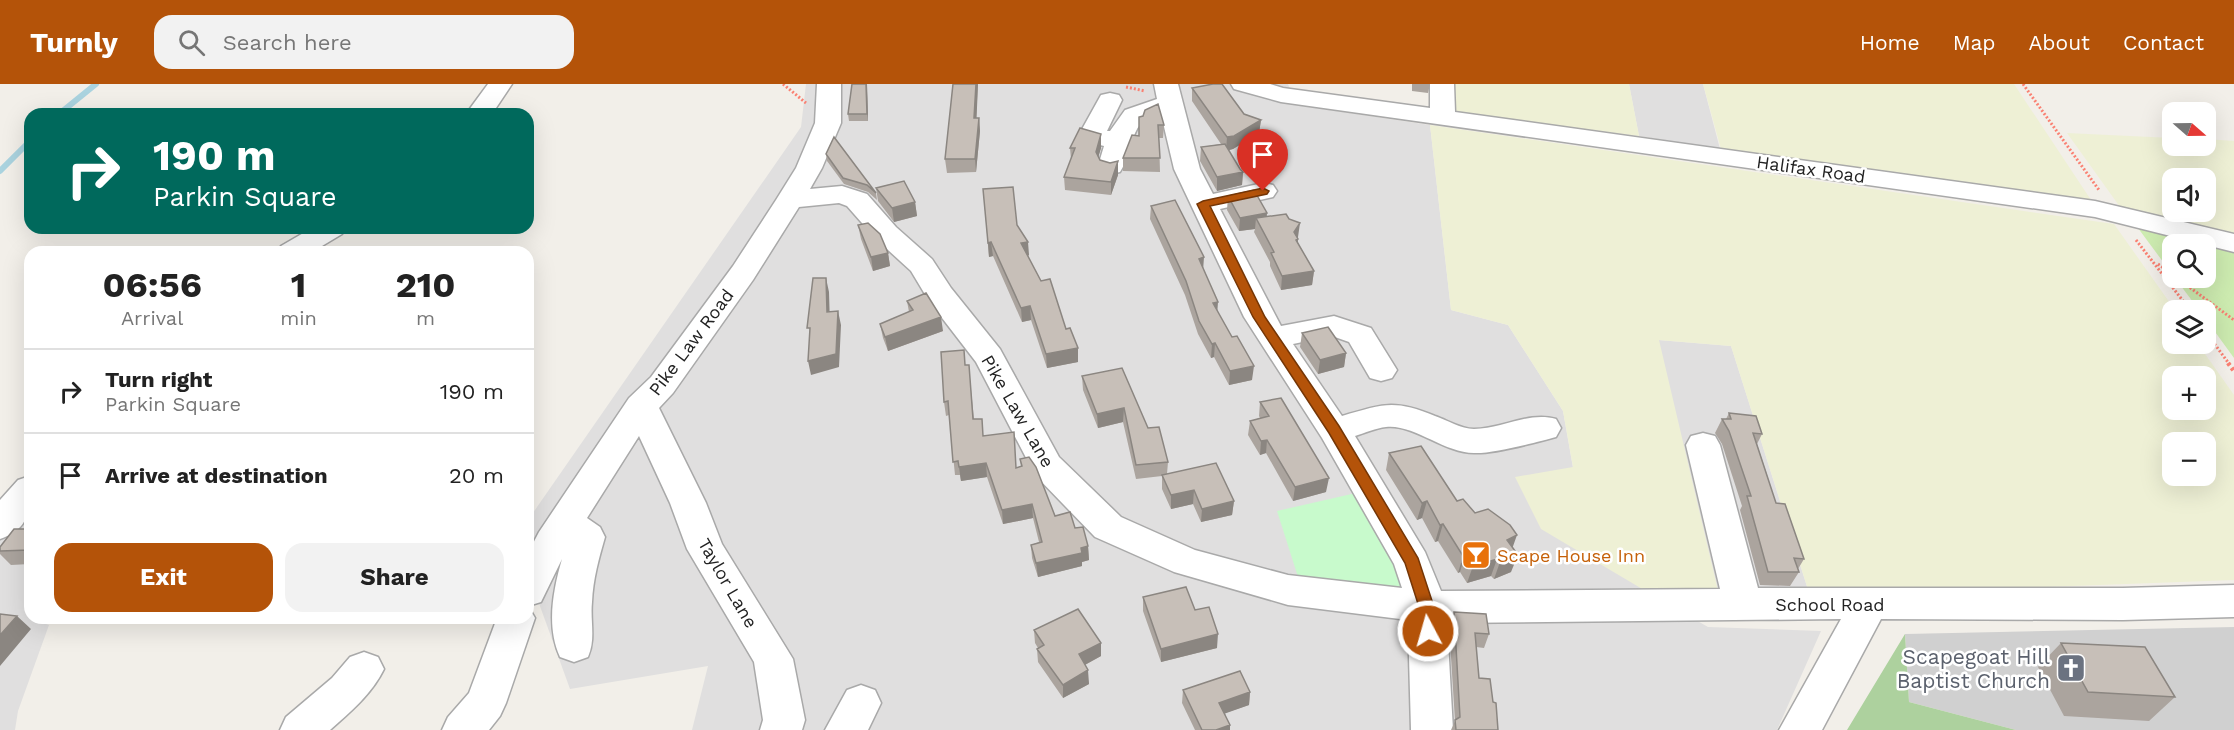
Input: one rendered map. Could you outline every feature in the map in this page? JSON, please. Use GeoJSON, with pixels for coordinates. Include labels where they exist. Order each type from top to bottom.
{"type":"FeatureCollection","features":[{"type":"Feature","properties":{"kind":"street"},"geometry":{"type":"LineString","coordinates":[[483,108],[500,84]]}},
{"type":"Feature","properties":{"kind":"street","name":"Pike Law Road"},"geometry":{"type":"LineString","coordinates":[[534,579],[552,542],[641,406],[662,385],[682,358],[743,273],[790,200],[809,168],[828,123],[829,84]]}},
{"type":"Feature","properties":{"kind":"street","name":"Halifax Road"},"geometry":{"type":"LineString","coordinates":[[1243,84],[1281,95],[1443,119],[2109,212],[2234,243]]}},
{"type":"Feature","properties":{"kind":"street"},"geometry":{"type":"LineString","coordinates":[[1442,84],[1443,119]]}},
{"type":"Feature","properties":{"kind":"street"},"geometry":{"type":"LineString","coordinates":[[1111,166],[1127,119],[1139,109],[1168,94],[1187,169],[1259,317],[1334,430],[1412,562],[1426,607],[1430,729]]}},
{"type":"Feature","properties":{"kind":"street"},"geometry":{"type":"LineString","coordinates":[[1110,99],[1095,131],[1097,137],[1120,141]]}},
{"type":"Feature","properties":{"kind":"street"},"geometry":{"type":"LineString","coordinates":[[1203,204],[1263,191]]}},
{"type":"Feature","properties":{"kind":"street","name":"Pike Law Lane"},"geometry":{"type":"LineString","coordinates":[[790,200],[842,194],[857,200],[886,233],[922,265],[940,294],[989,357],[1047,466],[1108,527],[1187,562],[1288,590],[1426,607]]}},
{"type":"Feature","properties":{"kind":"street"},"geometry":{"type":"LineString","coordinates":[[301,246],[322,234]]}},
{"type":"Feature","properties":{"kind":"street"},"geometry":{"type":"LineString","coordinates":[[1272,338],[1334,326],[1360,335],[1381,370]]}},
{"type":"Feature","properties":{"kind":"street","name":"Taylor Lane"},"geometry":{"type":"LineString","coordinates":[[641,406],[688,503],[705,549],[773,659],[784,720],[781,730]]}},
{"type":"Feature","properties":{"kind":"street"},"geometry":{"type":"LineString","coordinates":[[1334,430],[1385,415],[1404,416],[1452,436],[1474,441],[1544,428]]}},
{"type":"Feature","properties":{"kind":"street"},"geometry":{"type":"LineString","coordinates":[[1703,445],[1743,604]]}},
{"type":"Feature","properties":{"kind":"street"},"geometry":{"type":"LineString","coordinates":[[0,525],[24,496]]}},
{"type":"Feature","properties":{"kind":"street"},"geometry":{"type":"LineString","coordinates":[[566,522],[588,537],[573,591],[570,618],[574,645]]}},
{"type":"Feature","properties":{"kind":"street","name":"School Road"},"geometry":{"type":"LineString","coordinates":[[1426,607],[1870,603],[2123,604],[2234,601]]}},
{"type":"Feature","properties":{"kind":"street"},"geometry":{"type":"LineString","coordinates":[[1800,730],[1870,603]]}},
{"type":"Feature","properties":{"kind":"street"},"geometry":{"type":"LineString","coordinates":[[463,730],[486,703],[514,624]]}},
{"type":"Feature","properties":{"kind":"street"},"geometry":{"type":"LineString","coordinates":[[301,730],[333,703],[364,669]]}},
{"type":"Feature","properties":{"kind":"path"},"geometry":{"type":"LineString","coordinates":[[2023,84],[2105,199],[2109,212],[2142,245],[2183,300]]}},
{"type":"Feature","properties":{"kind":"path"},"geometry":{"type":"LineString","coordinates":[[2154,260],[2162,266]]}},
{"type":"Feature","properties":{"kind":"path"},"geometry":{"type":"LineString","coordinates":[[2191,288],[2234,320]]}},
{"type":"Feature","properties":{"kind":"path"},"geometry":{"type":"LineString","coordinates":[[2216,346],[2234,371]]}},
{"type":"Feature","properties":{"kind":"shaded area"},"geometry":{"type":"Polygon","coordinates":[[[806,84],[1288,84],[1296,105],[1430,125],[1451,310],[1508,325],[1563,411],[1573,468],[1649,593],[1708,627],[1821,631],[1777,730],[692,730],[708,666],[570,689],[534,590],[534,511],[801,127],[806,84]]]}},
{"type":"Feature","properties":{"kind":"shaded area"},"geometry":{"type":"Polygon","coordinates":[[[1629,84],[1703,84],[1720,149],[1639,136],[1629,84]]]}},
{"type":"Feature","properties":{"kind":"shaded area"},"geometry":{"type":"Polygon","coordinates":[[[1658,340],[1731,346],[1810,596],[1719,595],[1658,340]]]}},
{"type":"Feature","properties":{"kind":"shaded area"},"geometry":{"type":"Polygon","coordinates":[[[24,498],[24,624],[49,625],[18,711],[15,730],[0,730],[0,518],[17,499],[24,498]]]}},
{"type":"Feature","properties":{"kind":"shaded area","name":"Scapegoat Hill Baptist Church"},"geometry":{"type":"Polygon","coordinates":[[[2234,627],[2234,730],[2016,730],[1909,702],[1905,634],[2234,627]]]}},
{"type":"Feature","properties":{"kind":"green space"},"geometry":{"type":"Polygon","coordinates":[[[1451,84],[1629,84],[1639,136],[1451,112],[1451,84]]]}},
{"type":"Feature","properties":{"kind":"green space"},"geometry":{"type":"Polygon","coordinates":[[[1703,84],[2014,84],[2093,203],[1721,149],[1703,84]]]}},
{"type":"Feature","properties":{"kind":"green space"},"geometry":{"type":"Polygon","coordinates":[[[1430,125],[2114,224],[2168,300],[2162,300],[2162,354],[2205,354],[2214,366],[2162,366],[2162,420],[2216,420],[2216,370],[2234,395],[2234,580],[1810,596],[1731,346],[1659,340],[1719,595],[1649,593],[1541,529],[1515,477],[1573,467],[1563,411],[1508,325],[1451,310],[1430,125]]]}},
{"type":"Feature","properties":{"kind":"green space"},"geometry":{"type":"Polygon","coordinates":[[[2067,133],[2162,138],[2162,156],[2216,156],[2216,140],[2234,141],[2234,233],[2186,222],[2216,222],[2216,168],[2162,168],[2162,217],[2120,207],[2067,133]]]}},
{"type":"Feature","properties":{"kind":"green space"},"geometry":{"type":"Polygon","coordinates":[[[2138,228],[2162,234],[2162,260],[2138,228]]]}},
{"type":"Feature","properties":{"kind":"green space"},"geometry":{"type":"Polygon","coordinates":[[[2216,248],[2234,252],[2234,358],[2216,333],[2216,300],[2192,300],[2182,288],[2216,288],[2216,248]]]}},
{"type":"Feature","properties":{"kind":"green space"},"geometry":{"type":"Polygon","coordinates":[[[1356,493],[1411,595],[1298,577],[1277,511],[1356,493]]]}},
{"type":"Feature","properties":{"kind":"green space"},"geometry":{"type":"Polygon","coordinates":[[[1905,634],[1909,702],[2016,730],[1847,730],[1905,634]]]}},
{"type":"Feature","properties":{"kind":"building"},"geometry":{"type":"Polygon","coordinates":[[[852,84],[866,84],[867,114],[848,114],[852,84]]]}},
{"type":"Feature","properties":{"kind":"building"},"geometry":{"type":"Polygon","coordinates":[[[953,84],[976,84],[974,118],[979,118],[975,159],[945,159],[953,84]]]}},
{"type":"Feature","properties":{"kind":"building"},"geometry":{"type":"Polygon","coordinates":[[[1222,84],[1244,114],[1261,120],[1234,136],[1227,137],[1192,88],[1222,84]]]}},
{"type":"Feature","properties":{"kind":"building"},"geometry":{"type":"Polygon","coordinates":[[[1158,104],[1164,125],[1158,125],[1160,158],[1123,158],[1132,135],[1139,136],[1139,117],[1143,116],[1145,110],[1158,104]]]}},
{"type":"Feature","properties":{"kind":"building"},"geometry":{"type":"Polygon","coordinates":[[[1080,128],[1101,134],[1096,152],[1100,160],[1110,163],[1118,161],[1111,182],[1064,177],[1075,148],[1070,148],[1080,128]]]}},
{"type":"Feature","properties":{"kind":"building"},"geometry":{"type":"Polygon","coordinates":[[[834,137],[876,193],[867,185],[843,178],[826,154],[834,137]]]}},
{"type":"Feature","properties":{"kind":"building"},"geometry":{"type":"Polygon","coordinates":[[[1225,144],[1243,172],[1217,177],[1201,147],[1225,144]]]}},
{"type":"Feature","properties":{"kind":"building"},"geometry":{"type":"Polygon","coordinates":[[[904,181],[915,202],[892,208],[876,188],[904,181]]]}},
{"type":"Feature","properties":{"kind":"building"},"geometry":{"type":"Polygon","coordinates":[[[1013,187],[1017,225],[1028,242],[1021,243],[1041,281],[1050,279],[1066,329],[1070,328],[1078,348],[1046,354],[1030,306],[1021,308],[991,242],[988,243],[983,189],[1013,187]]]}},
{"type":"Feature","properties":{"kind":"building"},"geometry":{"type":"Polygon","coordinates":[[[1254,190],[1267,213],[1240,218],[1228,196],[1254,190]]]}},
{"type":"Feature","properties":{"kind":"building"},"geometry":{"type":"Polygon","coordinates":[[[1175,200],[1204,257],[1199,259],[1218,302],[1213,303],[1232,337],[1237,336],[1254,366],[1230,371],[1215,343],[1212,344],[1199,321],[1186,281],[1151,206],[1175,200]]]}},
{"type":"Feature","properties":{"kind":"building"},"geometry":{"type":"Polygon","coordinates":[[[1286,214],[1289,219],[1300,223],[1294,232],[1298,239],[1296,240],[1314,271],[1282,276],[1271,253],[1274,252],[1256,218],[1286,214]]]}},
{"type":"Feature","properties":{"kind":"building"},"geometry":{"type":"Polygon","coordinates":[[[868,223],[880,234],[888,253],[871,257],[858,225],[868,223]]]}},
{"type":"Feature","properties":{"kind":"building"},"geometry":{"type":"Polygon","coordinates":[[[813,278],[826,278],[827,312],[838,311],[836,354],[808,361],[810,328],[807,328],[813,278]]]}},
{"type":"Feature","properties":{"kind":"building"},"geometry":{"type":"Polygon","coordinates":[[[926,293],[941,317],[885,337],[880,324],[913,310],[907,301],[926,293]]]}},
{"type":"Feature","properties":{"kind":"building"},"geometry":{"type":"Polygon","coordinates":[[[1328,327],[1346,353],[1320,360],[1302,333],[1328,327]]]}},
{"type":"Feature","properties":{"kind":"building"},"geometry":{"type":"Polygon","coordinates":[[[964,350],[965,365],[969,365],[973,419],[982,419],[983,436],[1014,432],[1016,468],[1022,466],[1020,459],[1029,457],[1036,467],[1055,516],[1070,512],[1075,528],[1083,527],[1088,546],[1081,548],[1082,553],[1036,563],[1031,545],[1042,542],[1032,504],[1002,510],[986,463],[959,467],[958,461],[953,462],[948,401],[944,402],[941,352],[964,350]]]}},
{"type":"Feature","properties":{"kind":"building"},"geometry":{"type":"Polygon","coordinates":[[[1122,368],[1148,428],[1159,427],[1168,462],[1136,465],[1124,408],[1097,414],[1082,376],[1122,368]]]}},
{"type":"Feature","properties":{"kind":"building"},"geometry":{"type":"Polygon","coordinates":[[[1281,398],[1329,478],[1295,487],[1267,440],[1261,441],[1250,421],[1269,416],[1260,402],[1281,398]]]}},
{"type":"Feature","properties":{"kind":"building"},"geometry":{"type":"Polygon","coordinates":[[[1729,413],[1756,416],[1762,434],[1753,433],[1776,503],[1785,504],[1804,559],[1794,558],[1799,572],[1768,572],[1747,496],[1751,496],[1729,431],[1722,419],[1731,419],[1729,413]]]}},
{"type":"Feature","properties":{"kind":"building"},"geometry":{"type":"Polygon","coordinates":[[[1421,446],[1457,501],[1463,499],[1475,513],[1488,509],[1510,525],[1517,535],[1507,540],[1518,555],[1500,562],[1497,559],[1473,566],[1465,555],[1463,556],[1443,524],[1440,525],[1427,501],[1422,503],[1389,453],[1421,446]]]}},
{"type":"Feature","properties":{"kind":"building"},"geometry":{"type":"Polygon","coordinates":[[[1216,463],[1234,501],[1202,509],[1194,490],[1171,495],[1162,475],[1216,463]]]}},
{"type":"Feature","properties":{"kind":"building"},"geometry":{"type":"Polygon","coordinates":[[[14,529],[24,529],[24,550],[0,551],[0,547],[14,529]]]}},
{"type":"Feature","properties":{"kind":"building"},"geometry":{"type":"Polygon","coordinates":[[[1186,587],[1195,610],[1209,607],[1218,634],[1161,649],[1143,597],[1186,587]]]}},
{"type":"Feature","properties":{"kind":"building"},"geometry":{"type":"Polygon","coordinates":[[[1078,609],[1101,643],[1079,654],[1088,670],[1063,685],[1037,649],[1044,645],[1034,630],[1078,609]]]}},
{"type":"Feature","properties":{"kind":"building"},"geometry":{"type":"Polygon","coordinates":[[[1454,612],[1486,614],[1489,634],[1475,633],[1479,678],[1490,679],[1493,702],[1496,703],[1498,730],[1456,730],[1455,720],[1460,717],[1454,612]]]}},
{"type":"Feature","properties":{"kind":"building"},"geometry":{"type":"Polygon","coordinates":[[[0,614],[17,616],[0,635],[0,614]]]}},
{"type":"Feature","properties":{"kind":"building"},"geometry":{"type":"Polygon","coordinates":[[[2061,643],[2145,647],[2175,697],[2088,692],[2061,643]]]}},
{"type":"Feature","properties":{"kind":"building"},"geometry":{"type":"Polygon","coordinates":[[[1240,671],[1250,692],[1219,703],[1230,725],[1216,730],[1202,730],[1183,690],[1240,671]]]}},
{"type":"Feature","properties":{"kind":"waterway"},"geometry":{"type":"LineString","coordinates":[[66,108],[96,84]]}},
{"type":"Feature","properties":{"kind":"waterway"},"geometry":{"type":"LineString","coordinates":[[0,171],[24,147]]}},
{"type":"Feature","properties":{"kind":"place","name":"Scape House Inn"},"geometry":{"type":"Point","coordinates":[1476,555]}},
{"type":"Feature","properties":{"kind":"place","name":"Scapegoat Hill Baptist Church"},"geometry":{"type":"Point","coordinates":[2071,668]}},
{"type":"Feature","properties":{"kind":"route"},"geometry":{"type":"LineString","coordinates":[[1263,191],[1203,204],[1259,317],[1334,430],[1412,562],[1426,607],[1428,631]]}}]}
